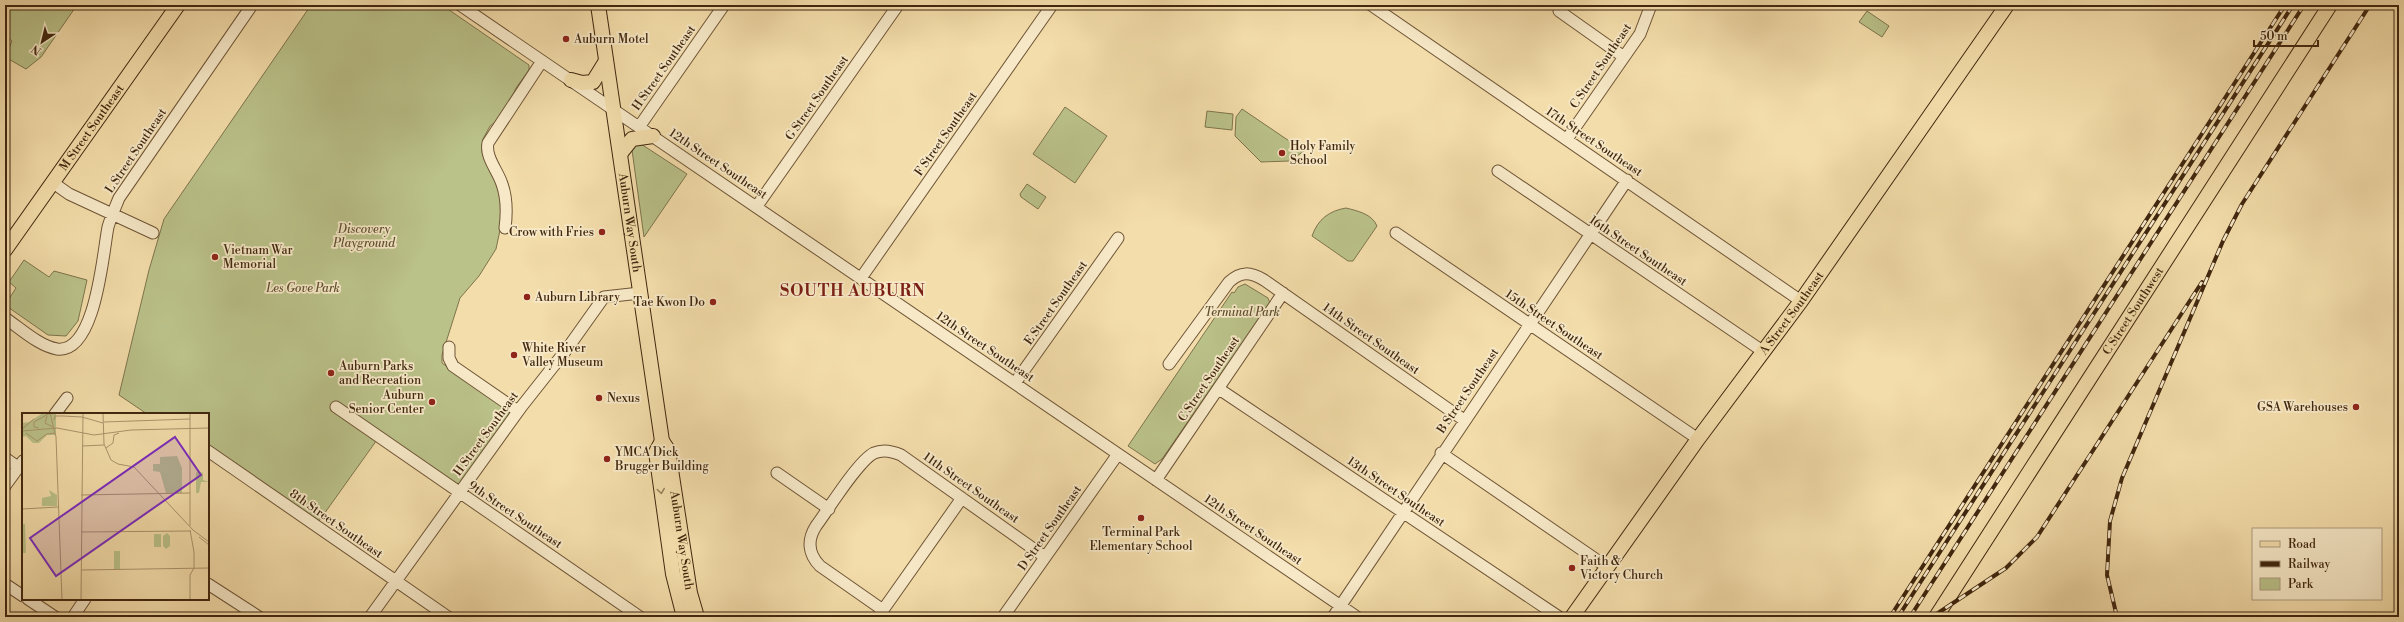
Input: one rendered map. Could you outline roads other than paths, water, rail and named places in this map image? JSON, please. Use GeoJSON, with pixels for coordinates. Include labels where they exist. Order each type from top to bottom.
{"type":"FeatureCollection","features":[{"type":"Feature","properties":{"kind":"main road","name":"M Street Southeast"},"geometry":{"type":"LineString","coordinates":[[5,250],[178,5]]}},
{"type":"Feature","properties":{"kind":"main road","name":"Auburn Way South"},"geometry":{"type":"LineString","coordinates":[[598,5],[662,441],[668,450],[686,571],[697,617]]}},
{"type":"Feature","properties":{"kind":"main road","name":"A Street Southeast"},"geometry":{"type":"LineString","coordinates":[[1572,617],[1698,439],[1801,301],[2006,5]]}},
{"type":"Feature","properties":{"kind":"main road","name":"C Street Southwest"},"geometry":{"type":"LineString","coordinates":[[1936,617],[2330,5]]}},
{"type":"Feature","properties":{"kind":"main road"},"geometry":{"type":"LineString","coordinates":[[571,80],[582,83],[593,82],[606,61]]}},
{"type":"Feature","properties":{"kind":"main road"},"geometry":{"type":"LineString","coordinates":[[620,154],[632,139],[653,136]]}},
{"type":"Feature","properties":{"kind":"main road","name":"Auburn Way South"},"geometry":{"type":"LineString","coordinates":[[662,441],[656,452],[677,595],[684,617]]}},
{"type":"Feature","properties":{"kind":"street","name":"L Street Southeast"},"geometry":{"type":"LineString","coordinates":[[5,318],[48,346],[60,349],[68,347],[81,335],[94,309],[112,214],[128,183],[252,5]]}},
{"type":"Feature","properties":{"kind":"street","name":"12th Street Southeast"},"geometry":{"type":"LineString","coordinates":[[460,5],[757,206],[1357,617]]}},
{"type":"Feature","properties":{"kind":"street","name":"H Street Southeast"},"geometry":{"type":"LineString","coordinates":[[639,127],[724,5]]}},
{"type":"Feature","properties":{"kind":"street","name":"G Street Southeast"},"geometry":{"type":"LineString","coordinates":[[757,206],[898,5]]}},
{"type":"Feature","properties":{"kind":"street","name":"F Street Southeast"},"geometry":{"type":"LineString","coordinates":[[861,278],[1052,5]]}},
{"type":"Feature","properties":{"kind":"street","name":"17th Street Southeast"},"geometry":{"type":"LineString","coordinates":[[1371,5],[1801,301]]}},
{"type":"Feature","properties":{"kind":"street","name":"C Street Southeast"},"geometry":{"type":"LineString","coordinates":[[1567,139],[1640,34],[1651,5]]}},
{"type":"Feature","properties":{"kind":"street"},"geometry":{"type":"LineString","coordinates":[[1559,11],[1624,58]]}},
{"type":"Feature","properties":{"kind":"street"},"geometry":{"type":"LineString","coordinates":[[505,228],[506,200],[488,152],[488,143],[542,61]]}},
{"type":"Feature","properties":{"kind":"street","name":"16th Street Southeast"},"geometry":{"type":"LineString","coordinates":[[1498,171],[1764,352]]}},
{"type":"Feature","properties":{"kind":"street","name":"B Street Southeast"},"geometry":{"type":"LineString","coordinates":[[1333,617],[1441,453],[1592,235],[1627,180]]}},
{"type":"Feature","properties":{"kind":"street"},"geometry":{"type":"LineString","coordinates":[[52,182],[112,214],[153,233]]}},
{"type":"Feature","properties":{"kind":"street","name":"15th Street Southeast"},"geometry":{"type":"LineString","coordinates":[[1396,233],[1698,439]]}},
{"type":"Feature","properties":{"kind":"street","name":"E Street Southeast"},"geometry":{"type":"LineString","coordinates":[[1015,383],[1118,238]]}},
{"type":"Feature","properties":{"kind":"street","name":"14th Street Southeast"},"geometry":{"type":"LineString","coordinates":[[1169,364],[1216,298],[1233,278],[1246,272],[1264,280],[1464,420]]}},
{"type":"Feature","properties":{"kind":"street","name":"H Street Southeast"},"geometry":{"type":"LineString","coordinates":[[370,617],[518,411],[567,349],[604,297],[640,293]]}},
{"type":"Feature","properties":{"kind":"street","name":"C Street Southeast"},"geometry":{"type":"LineString","coordinates":[[1156,480],[1283,294]]}},
{"type":"Feature","properties":{"kind":"street"},"geometry":{"type":"LineString","coordinates":[[449,347],[449,358],[455,367],[518,411]]}},
{"type":"Feature","properties":{"kind":"street","name":"13th Street Southeast"},"geometry":{"type":"LineString","coordinates":[[1219,389],[1559,617]]}},
{"type":"Feature","properties":{"kind":"street"},"geometry":{"type":"LineString","coordinates":[[56,413],[67,398]]}},
{"type":"Feature","properties":{"kind":"street","name":"9th Street Southeast"},"geometry":{"type":"LineString","coordinates":[[336,407],[640,617]]}},
{"type":"Feature","properties":{"kind":"street","name":"11th Street Southeast"},"geometry":{"type":"LineString","coordinates":[[829,509],[864,461],[878,452],[888,451],[899,454],[1045,557]]}},
{"type":"Feature","properties":{"kind":"street","name":"8th Street Southeast"},"geometry":{"type":"LineString","coordinates":[[209,452],[448,617]]}},
{"type":"Feature","properties":{"kind":"street"},"geometry":{"type":"LineString","coordinates":[[1441,453],[1607,567]]}},
{"type":"Feature","properties":{"kind":"street","name":"D Street Southeast"},"geometry":{"type":"LineString","coordinates":[[1003,617],[1118,454]]}},
{"type":"Feature","properties":{"kind":"street"},"geometry":{"type":"LineString","coordinates":[[5,458],[21,464],[5,486]]}},
{"type":"Feature","properties":{"kind":"street"},"geometry":{"type":"LineString","coordinates":[[778,473],[829,509],[813,531],[810,540],[810,551],[820,566],[880,614],[962,498]]}},
{"type":"Feature","properties":{"kind":"street"},"geometry":{"type":"LineString","coordinates":[[5,584],[22,595]]}},
{"type":"Feature","properties":{"kind":"street"},"geometry":{"type":"LineString","coordinates":[[209,585],[259,617]]}},
{"type":"Feature","properties":{"kind":"street"},"geometry":{"type":"LineString","coordinates":[[29,600],[54,617]]}},
{"type":"Feature","properties":{"kind":"street"},"geometry":{"type":"LineString","coordinates":[[73,617],[84,600]]}},
{"type":"Feature","properties":{"kind":"railway"},"geometry":{"type":"LineString","coordinates":[[1890,617],[2285,5]]}},
{"type":"Feature","properties":{"kind":"railway"},"geometry":{"type":"LineString","coordinates":[[1898,617],[2293,5]]}},
{"type":"Feature","properties":{"kind":"railway"},"geometry":{"type":"LineString","coordinates":[[1910,617],[2304,5]]}},
{"type":"Feature","properties":{"kind":"railway"},"geometry":{"type":"LineString","coordinates":[[2117,617],[2107,575],[2110,521],[2122,478],[2223,241],[2242,204],[2370,5]]}},
{"type":"Feature","properties":{"kind":"railway"},"geometry":{"type":"LineString","coordinates":[[1932,617],[2006,568],[2037,537],[2202,282]]}},
{"type":"Feature","properties":{"kind":"place","name":"Auburn Motel"},"geometry":{"type":"Point","coordinates":[566,39]}},
{"type":"Feature","properties":{"kind":"place","name":"Holy Family School"},"geometry":{"type":"Point","coordinates":[1282,153]}},
{"type":"Feature","properties":{"kind":"place","name":"Crow with Fries"},"geometry":{"type":"Point","coordinates":[602,232]}},
{"type":"Feature","properties":{"kind":"place","name":"Vietnam War Memorial"},"geometry":{"type":"Point","coordinates":[215,257]}},
{"type":"Feature","properties":{"kind":"place","name":"Auburn Library"},"geometry":{"type":"Point","coordinates":[527,297]}},
{"type":"Feature","properties":{"kind":"place","name":"Tae Kwon Do"},"geometry":{"type":"Point","coordinates":[713,302]}},
{"type":"Feature","properties":{"kind":"place","name":"White River Valley Museum"},"geometry":{"type":"Point","coordinates":[514,355]}},
{"type":"Feature","properties":{"kind":"place","name":"Auburn Parks and Recreation"},"geometry":{"type":"Point","coordinates":[331,373]}},
{"type":"Feature","properties":{"kind":"place","name":"Nexus"},"geometry":{"type":"Point","coordinates":[599,398]}},
{"type":"Feature","properties":{"kind":"place","name":"Auburn Senior Center"},"geometry":{"type":"Point","coordinates":[432,402]}},
{"type":"Feature","properties":{"kind":"place","name":"GSA Warehouses"},"geometry":{"type":"Point","coordinates":[2356,407]}},
{"type":"Feature","properties":{"kind":"place","name":"YMCA Dick Brugger Building"},"geometry":{"type":"Point","coordinates":[607,459]}},
{"type":"Feature","properties":{"kind":"place","name":"Terminal Park Elementary School"},"geometry":{"type":"Point","coordinates":[1141,518]}},
{"type":"Feature","properties":{"kind":"place","name":"Faith & Victory Church"},"geometry":{"type":"Point","coordinates":[1572,568]}},
{"type":"Feature","properties":{"kind":"district","name":"SOUTH AUBURN"},"geometry":{"type":"Point","coordinates":[853,291]}},
{"type":"Feature","properties":{"kind":"park label","name":"Discovery Playground"},"geometry":{"type":"Point","coordinates":[364,236]}},
{"type":"Feature","properties":{"kind":"park label","name":"Les Gove Park"},"geometry":{"type":"Point","coordinates":[303,288]}},
{"type":"Feature","properties":{"kind":"park label","name":"Terminal Park"},"geometry":{"type":"Point","coordinates":[1242,312]}}]}
